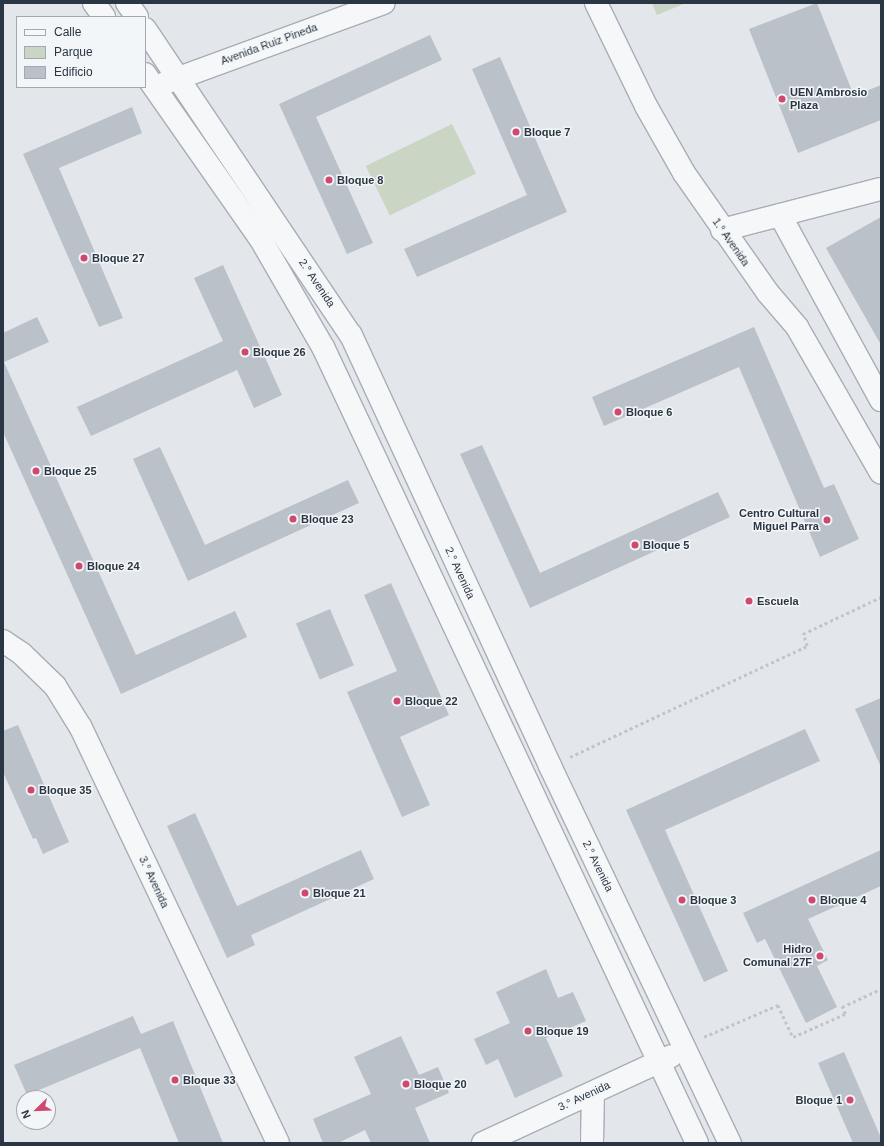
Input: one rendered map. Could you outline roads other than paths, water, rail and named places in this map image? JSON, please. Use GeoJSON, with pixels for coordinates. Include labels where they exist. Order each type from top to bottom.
{"type":"FeatureCollection","features":[{"type":"Feature","properties":{"kind":"street"},"geometry":{"type":"LineString","coordinates":[[94,3],[103,16]]}},
{"type":"Feature","properties":{"kind":"street"},"geometry":{"type":"LineString","coordinates":[[127,3],[136,16]]}},
{"type":"Feature","properties":{"kind":"street","name":"Avenida Ruiz Pineda"},"geometry":{"type":"LineString","coordinates":[[150,81],[178,77],[384,3]]}},
{"type":"Feature","properties":{"kind":"street","name":"1.° Avenida"},"geometry":{"type":"LineString","coordinates":[[596,3],[646,106],[722,230],[768,293],[797,327],[881,473]]}},
{"type":"Feature","properties":{"kind":"street","name":"2.° Avenida"},"geometry":{"type":"LineString","coordinates":[[146,30],[351,335],[550,766],[730,1143]]}},
{"type":"Feature","properties":{"kind":"street"},"geometry":{"type":"LineString","coordinates":[[150,81],[260,238],[324,347],[697,1143]]}},
{"type":"Feature","properties":{"kind":"street"},"geometry":{"type":"LineString","coordinates":[[722,230],[881,189]]}},
{"type":"Feature","properties":{"kind":"street"},"geometry":{"type":"LineString","coordinates":[[780,215],[881,400]]}},
{"type":"Feature","properties":{"kind":"street","name":"3.° Avenida"},"geometry":{"type":"LineString","coordinates":[[3,641],[22,654],[55,686],[80,728],[278,1143]]}},
{"type":"Feature","properties":{"kind":"street","name":"3.° Avenida"},"geometry":{"type":"LineString","coordinates":[[484,1143],[685,1048]]}},
{"type":"Feature","properties":{"kind":"street"},"geometry":{"type":"LineString","coordinates":[[592,1143],[593,1092]]}},
{"type":"Feature","properties":{"kind":"place","name":"UEN Ambrosio Plaza"},"geometry":{"type":"Point","coordinates":[782,99]}},
{"type":"Feature","properties":{"kind":"place","name":"Bloque 7"},"geometry":{"type":"Point","coordinates":[516,132]}},
{"type":"Feature","properties":{"kind":"place","name":"Bloque 8"},"geometry":{"type":"Point","coordinates":[329,180]}},
{"type":"Feature","properties":{"kind":"place","name":"Bloque 27"},"geometry":{"type":"Point","coordinates":[84,258]}},
{"type":"Feature","properties":{"kind":"place","name":"Bloque 26"},"geometry":{"type":"Point","coordinates":[245,352]}},
{"type":"Feature","properties":{"kind":"place","name":"Bloque 6"},"geometry":{"type":"Point","coordinates":[618,412]}},
{"type":"Feature","properties":{"kind":"place","name":"Bloque 25"},"geometry":{"type":"Point","coordinates":[36,471]}},
{"type":"Feature","properties":{"kind":"place","name":"Bloque 23"},"geometry":{"type":"Point","coordinates":[293,519]}},
{"type":"Feature","properties":{"kind":"place","name":"Centro Cultural Miguel Parra"},"geometry":{"type":"Point","coordinates":[827,520]}},
{"type":"Feature","properties":{"kind":"place","name":"Bloque 5"},"geometry":{"type":"Point","coordinates":[635,545]}},
{"type":"Feature","properties":{"kind":"place","name":"Bloque 24"},"geometry":{"type":"Point","coordinates":[79,566]}},
{"type":"Feature","properties":{"kind":"place","name":"Escuela"},"geometry":{"type":"Point","coordinates":[749,601]}},
{"type":"Feature","properties":{"kind":"place","name":"Bloque 22"},"geometry":{"type":"Point","coordinates":[397,701]}},
{"type":"Feature","properties":{"kind":"place","name":"Bloque 35"},"geometry":{"type":"Point","coordinates":[31,790]}},
{"type":"Feature","properties":{"kind":"place","name":"Bloque 21"},"geometry":{"type":"Point","coordinates":[305,893]}},
{"type":"Feature","properties":{"kind":"place","name":"Bloque 3"},"geometry":{"type":"Point","coordinates":[682,900]}},
{"type":"Feature","properties":{"kind":"place","name":"Bloque 4"},"geometry":{"type":"Point","coordinates":[812,900]}},
{"type":"Feature","properties":{"kind":"place","name":"Hidro Comunal 27F"},"geometry":{"type":"Point","coordinates":[820,956]}},
{"type":"Feature","properties":{"kind":"place","name":"Bloque 19"},"geometry":{"type":"Point","coordinates":[528,1031]}},
{"type":"Feature","properties":{"kind":"place","name":"Bloque 33"},"geometry":{"type":"Point","coordinates":[175,1080]}},
{"type":"Feature","properties":{"kind":"place","name":"Bloque 20"},"geometry":{"type":"Point","coordinates":[406,1084]}},
{"type":"Feature","properties":{"kind":"place","name":"Bloque 1"},"geometry":{"type":"Point","coordinates":[850,1100]}}]}
